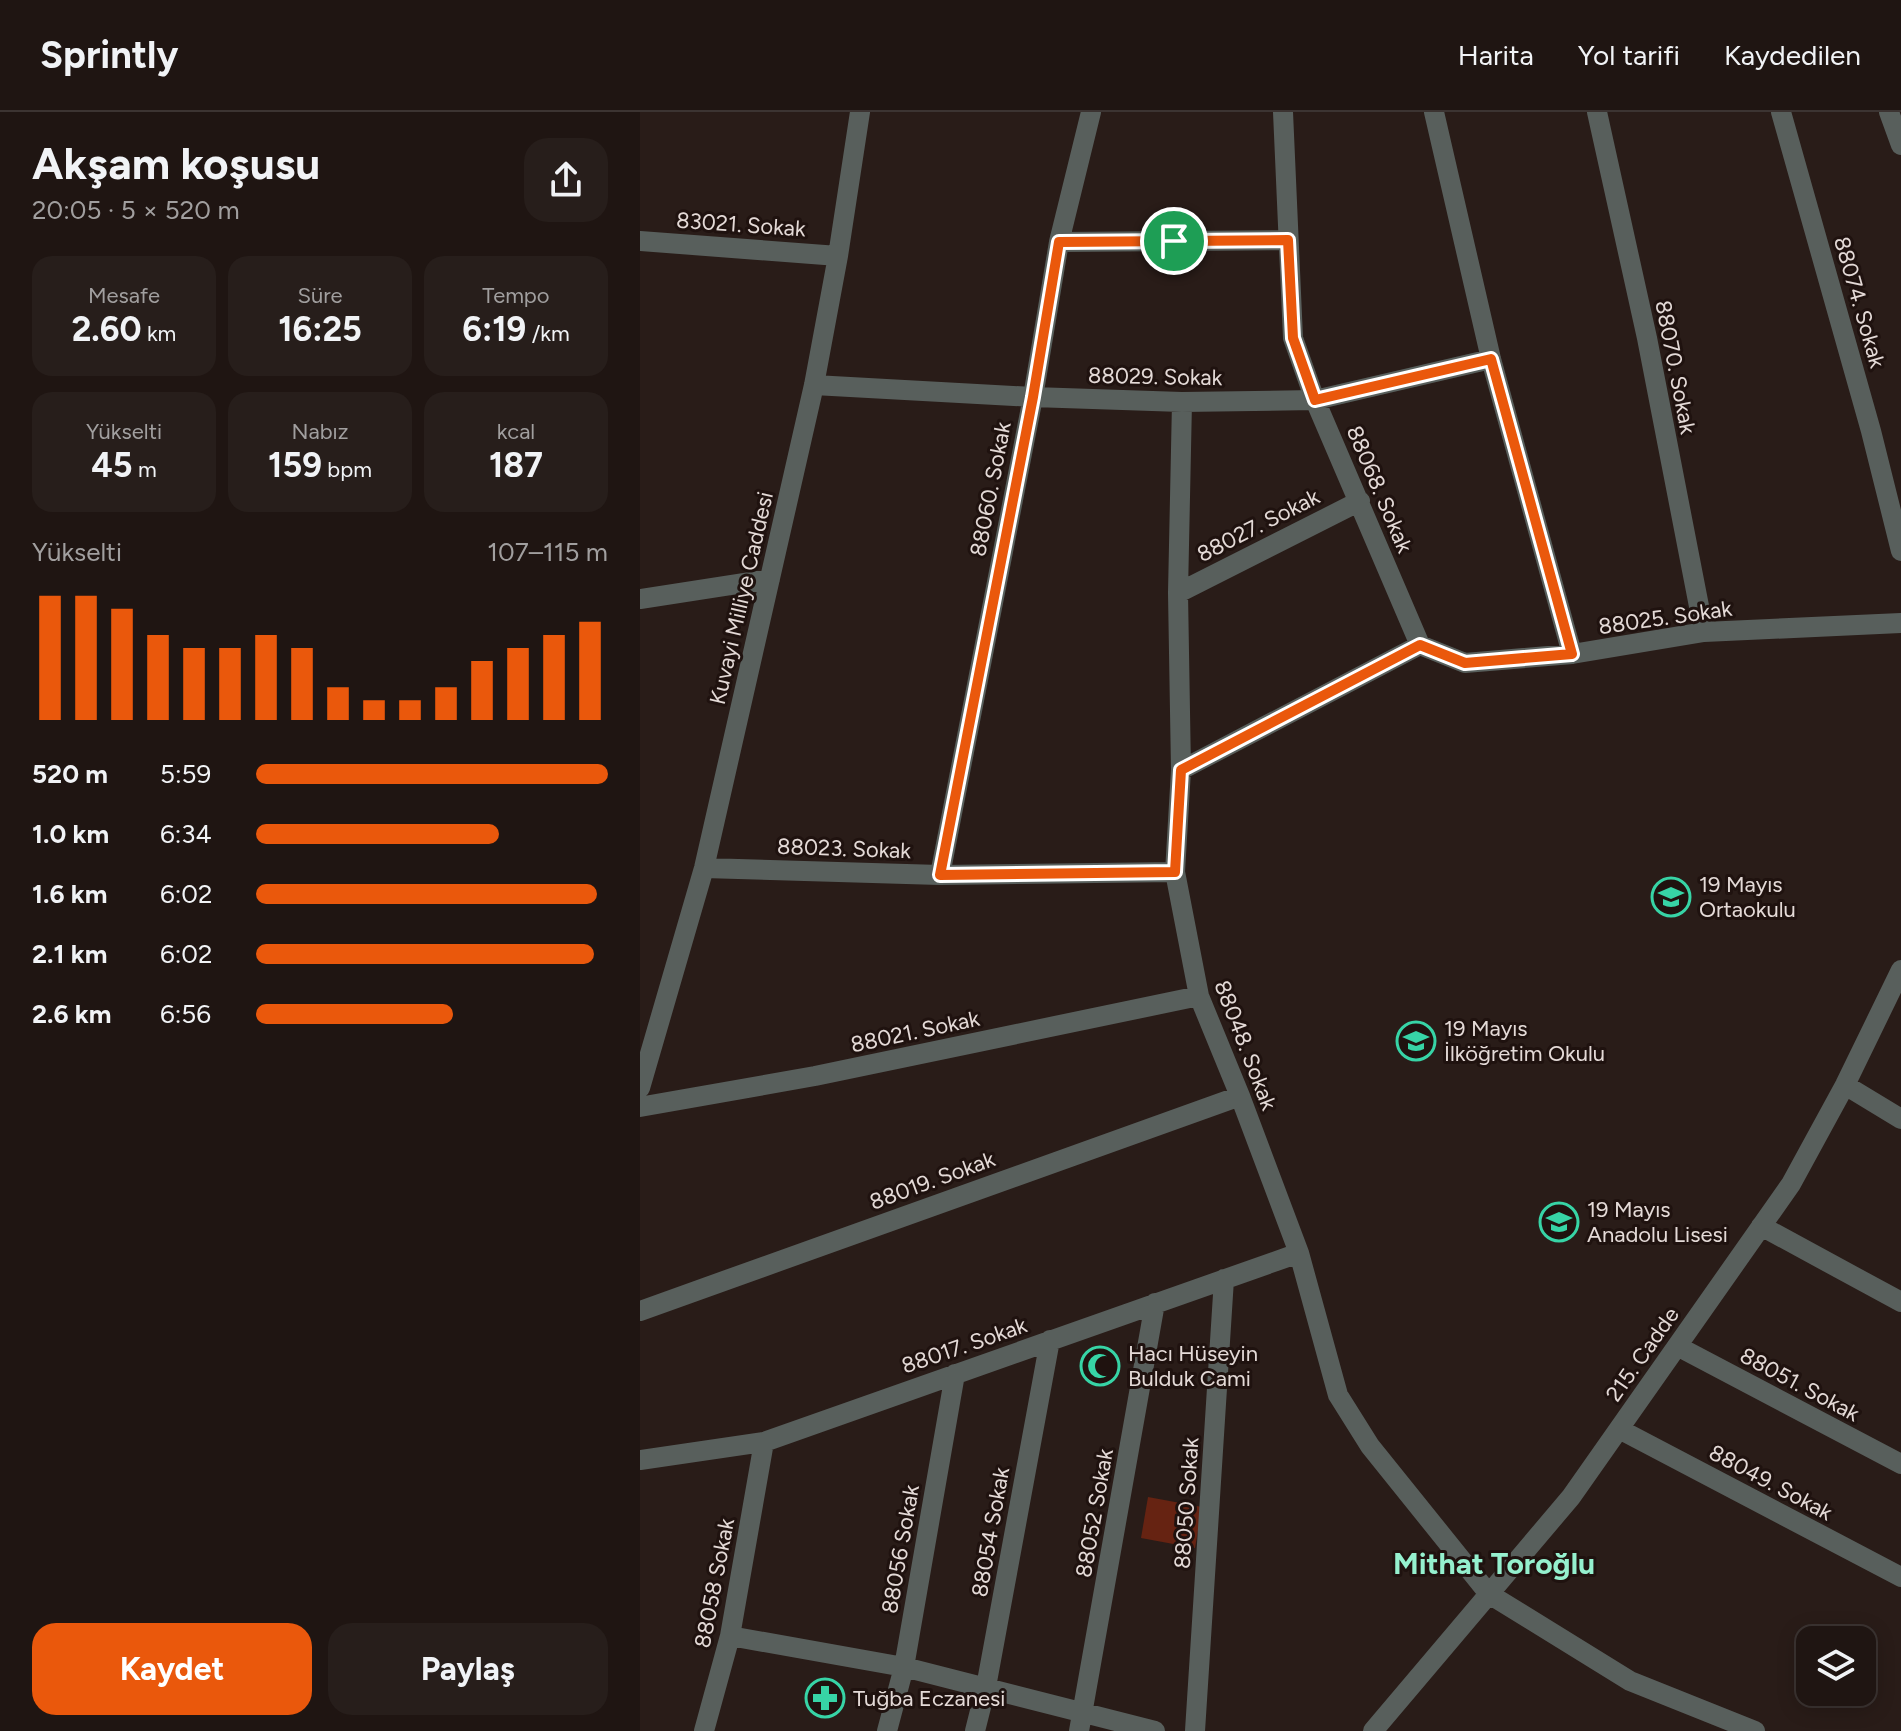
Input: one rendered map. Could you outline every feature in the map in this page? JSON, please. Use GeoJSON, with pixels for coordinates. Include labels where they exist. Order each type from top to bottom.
{"type":"FeatureCollection","features":[{"type":"Feature","properties":{"kind":"street","name":"Kuvayi Milliye Caddesi"},"geometry":{"type":"LineString","coordinates":[[640,1088],[704,868],[814,385],[860,112]]}},
{"type":"Feature","properties":{"kind":"street","name":"88060. Sokak"},"geometry":{"type":"LineString","coordinates":[[940,875],[1033,397],[1059,242],[1091,112]]}},
{"type":"Feature","properties":{"kind":"street","name":"88068. Sokak"},"geometry":{"type":"LineString","coordinates":[[1283,112],[1293,338],[1315,400],[1420,645]]}},
{"type":"Feature","properties":{"kind":"street"},"geometry":{"type":"LineString","coordinates":[[1434,112],[1491,359],[1572,654]]}},
{"type":"Feature","properties":{"kind":"street","name":"88070. Sokak"},"geometry":{"type":"LineString","coordinates":[[1597,112],[1647,338],[1704,632]]}},
{"type":"Feature","properties":{"kind":"street","name":"88074. Sokak"},"geometry":{"type":"LineString","coordinates":[[1781,112],[1871,431],[1901,551]]}},
{"type":"Feature","properties":{"kind":"street"},"geometry":{"type":"LineString","coordinates":[[1889,112],[1901,145]]}},
{"type":"Feature","properties":{"kind":"street"},"geometry":{"type":"LineString","coordinates":[[1059,242],[1288,240]]}},
{"type":"Feature","properties":{"kind":"street","name":"83021. Sokak"},"geometry":{"type":"LineString","coordinates":[[640,241],[838,256]]}},
{"type":"Feature","properties":{"kind":"street","name":"88029. Sokak"},"geometry":{"type":"LineString","coordinates":[[814,385],[1182,402],[1315,400],[1491,359]]}},
{"type":"Feature","properties":{"kind":"street","name":"88048. Sokak"},"geometry":{"type":"LineString","coordinates":[[1182,402],[1178,593],[1181,770],[1175,872],[1199,996],[1299,1253],[1338,1395],[1370,1446],[1489,1594],[1630,1681],[1755,1731]]}},
{"type":"Feature","properties":{"kind":"street","name":"88027. Sokak"},"geometry":{"type":"LineString","coordinates":[[1178,593],[1360,501]]}},
{"type":"Feature","properties":{"kind":"street"},"geometry":{"type":"LineString","coordinates":[[640,599],[770,579]]}},
{"type":"Feature","properties":{"kind":"street","name":"88025. Sokak"},"geometry":{"type":"LineString","coordinates":[[1420,645],[1465,663],[1572,654],[1704,632],[1901,623]]}},
{"type":"Feature","properties":{"kind":"street"},"geometry":{"type":"LineString","coordinates":[[1181,770],[1420,645]]}},
{"type":"Feature","properties":{"kind":"street","name":"88023. Sokak"},"geometry":{"type":"LineString","coordinates":[[704,868],[940,875],[1175,872]]}},
{"type":"Feature","properties":{"kind":"street","name":"215. Cadde"},"geometry":{"type":"LineString","coordinates":[[1373,1731],[1571,1497],[1791,1184],[1845,1085],[1901,970]]}},
{"type":"Feature","properties":{"kind":"street","name":"88021. Sokak"},"geometry":{"type":"LineString","coordinates":[[640,1107],[815,1076],[1199,996]]}},
{"type":"Feature","properties":{"kind":"street"},"geometry":{"type":"LineString","coordinates":[[1845,1085],[1901,1119]]}},
{"type":"Feature","properties":{"kind":"street","name":"88019. Sokak"},"geometry":{"type":"LineString","coordinates":[[640,1311],[1240,1096]]}},
{"type":"Feature","properties":{"kind":"street"},"geometry":{"type":"LineString","coordinates":[[1761,1226],[1901,1302]]}},
{"type":"Feature","properties":{"kind":"street","name":"88017. Sokak"},"geometry":{"type":"LineString","coordinates":[[640,1460],[764,1442],[1299,1253]]}},
{"type":"Feature","properties":{"kind":"street","name":"88050 Sokak"},"geometry":{"type":"LineString","coordinates":[[1195,1731],[1224,1279]]}},
{"type":"Feature","properties":{"kind":"street","name":"88052 Sokak"},"geometry":{"type":"LineString","coordinates":[[1081,1722],[1155,1303]]}},
{"type":"Feature","properties":{"kind":"street","name":"88054 Sokak"},"geometry":{"type":"LineString","coordinates":[[975,1731],[986,1687],[1050,1340]]}},
{"type":"Feature","properties":{"kind":"street","name":"88051. Sokak"},"geometry":{"type":"LineString","coordinates":[[1677,1346],[1901,1464]]}},
{"type":"Feature","properties":{"kind":"street","name":"88056 Sokak"},"geometry":{"type":"LineString","coordinates":[[887,1731],[904,1667],[955,1374]]}},
{"type":"Feature","properties":{"kind":"street","name":"88049. Sokak"},"geometry":{"type":"LineString","coordinates":[[1619,1429],[1901,1577]]}},
{"type":"Feature","properties":{"kind":"street","name":"88058 Sokak"},"geometry":{"type":"LineString","coordinates":[[704,1731],[730,1636],[764,1442]]}},
{"type":"Feature","properties":{"kind":"street"},"geometry":{"type":"LineString","coordinates":[[730,1636],[904,1667],[986,1687],[1081,1722],[1155,1731]]}},
{"type":"Feature","properties":{"kind":"building"},"geometry":{"type":"Polygon","coordinates":[[[1148,1497],[1202,1507],[1195,1548],[1141,1538],[1148,1497]]]}},
{"type":"Feature","properties":{"kind":"place","name":"19 Mayıs Ortaokulu"},"geometry":{"type":"Point","coordinates":[1671,897]}},
{"type":"Feature","properties":{"kind":"place","name":"19 Mayıs İlköğretim Okulu"},"geometry":{"type":"Point","coordinates":[1416,1041]}},
{"type":"Feature","properties":{"kind":"place","name":"19 Mayıs Anadolu Lisesi"},"geometry":{"type":"Point","coordinates":[1559,1222]}},
{"type":"Feature","properties":{"kind":"place","name":"Hacı Hüseyin Bulduk Cami"},"geometry":{"type":"Point","coordinates":[1100,1366]}},
{"type":"Feature","properties":{"kind":"place","name":"Tuğba Eczanesi"},"geometry":{"type":"Point","coordinates":[825,1698]}},
{"type":"Feature","properties":{"kind":"district","name":"Mithat Toroğlu"},"geometry":{"type":"Point","coordinates":[1494,1564]}},
{"type":"Feature","properties":{"kind":"route"},"geometry":{"type":"LineString","coordinates":[[1288,240],[1293,338],[1315,400],[1491,359],[1572,654],[1465,663],[1420,645],[1181,770],[1175,872],[940,875],[1033,397],[1059,242],[1174,241],[1288,240]]}}]}
